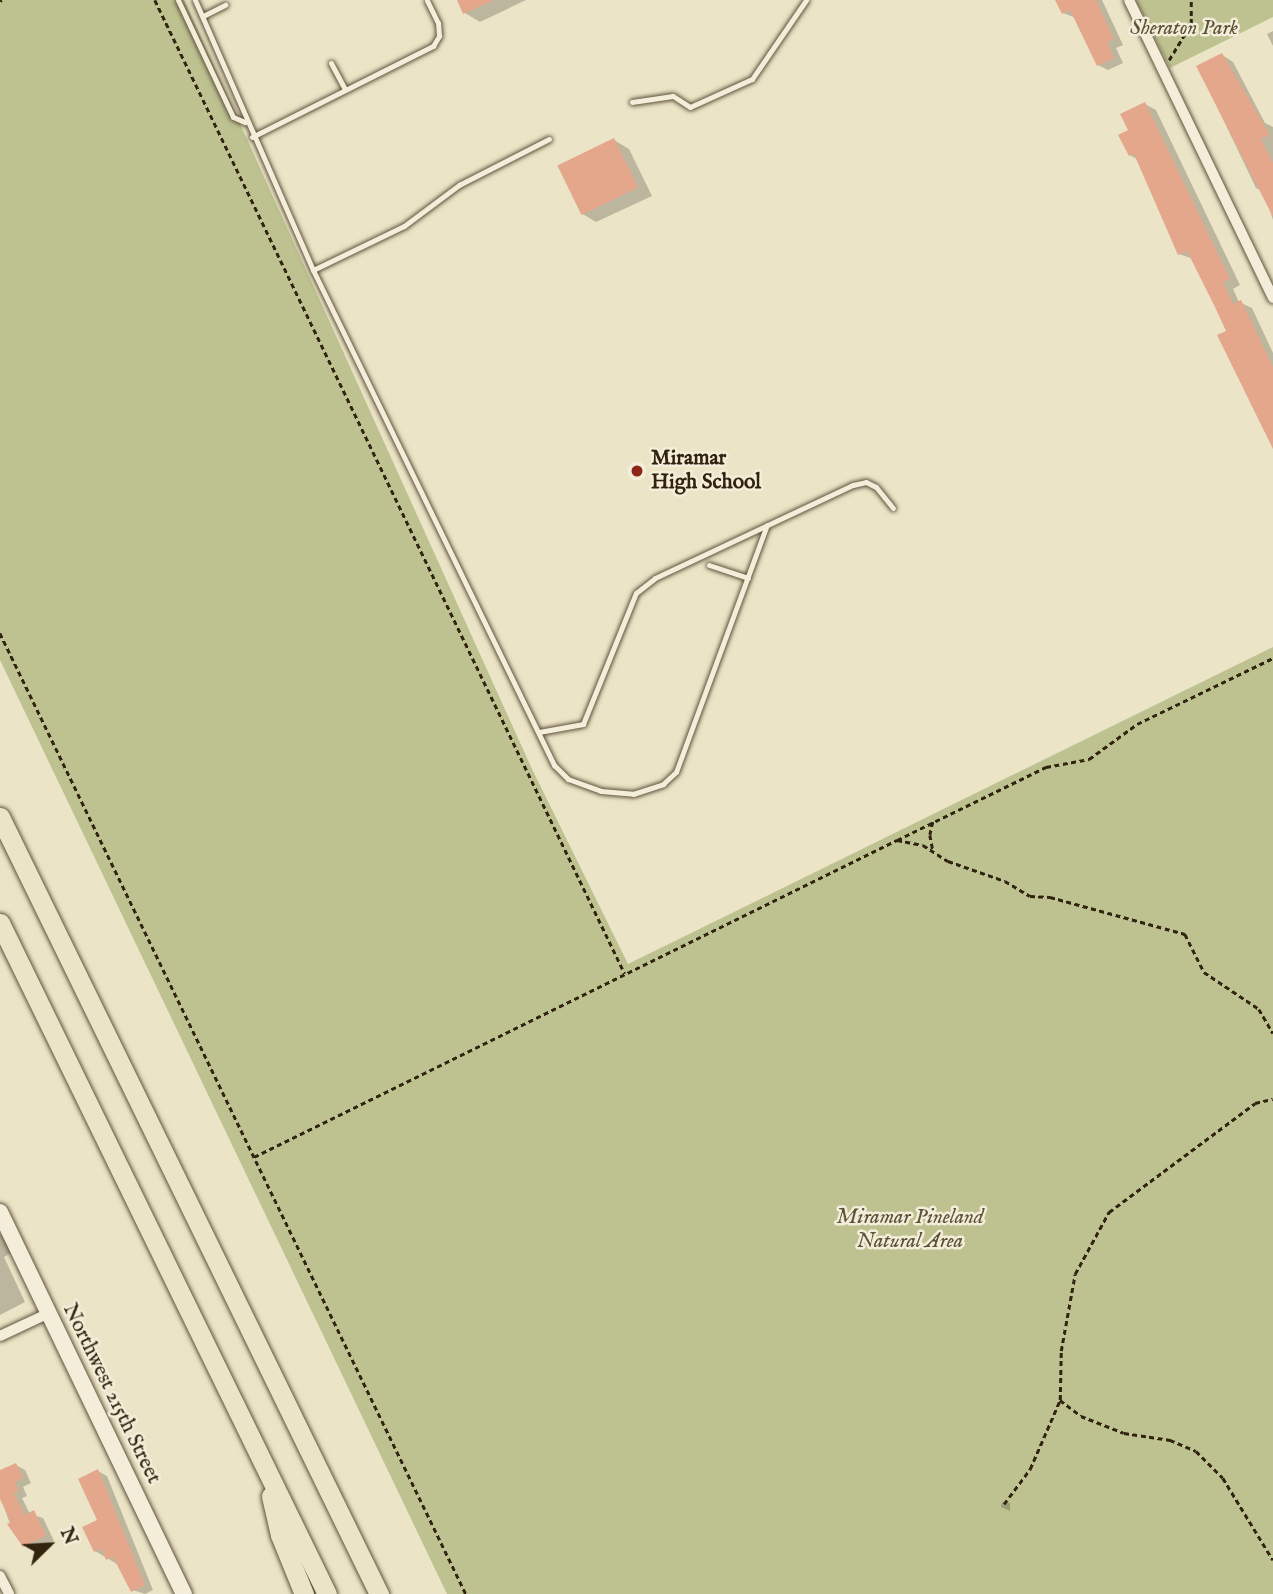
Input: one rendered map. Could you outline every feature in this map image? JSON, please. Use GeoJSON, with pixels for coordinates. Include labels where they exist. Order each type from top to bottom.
{"type":"FeatureCollection","features":[{"type":"Feature","properties":{"kind":"highway"},"geometry":{"type":"LineString","coordinates":[[0,817],[379,1594]]}},
{"type":"Feature","properties":{"kind":"highway"},"geometry":{"type":"LineString","coordinates":[[0,923],[327,1594]]}},
{"type":"Feature","properties":{"kind":"highway"},"geometry":{"type":"LineString","coordinates":[[264,1465],[280,1535],[304,1594]]}},
{"type":"Feature","properties":{"kind":"street"},"geometry":{"type":"LineString","coordinates":[[1129,0],[1273,298]]}},
{"type":"Feature","properties":{"kind":"street","name":"Northwest 215th Street"},"geometry":{"type":"LineString","coordinates":[[0,1212],[184,1594]]}},
{"type":"Feature","properties":{"kind":"street"},"geometry":{"type":"LineString","coordinates":[[0,1336],[49,1313]]}},
{"type":"Feature","properties":{"kind":"street"},"geometry":{"type":"LineString","coordinates":[[0,1576],[9,1594]]}},
{"type":"Feature","properties":{"kind":"lane"},"geometry":{"type":"LineString","coordinates":[[178,0],[233,117],[245,122]]}},
{"type":"Feature","properties":{"kind":"lane"},"geometry":{"type":"LineString","coordinates":[[195,0],[247,109],[245,122],[313,270],[554,765],[568,779],[601,791],[633,794],[663,784],[685,758],[766,525]]}},
{"type":"Feature","properties":{"kind":"lane"},"geometry":{"type":"LineString","coordinates":[[252,137],[433,46],[439,36],[438,23],[427,0]]}},
{"type":"Feature","properties":{"kind":"lane"},"geometry":{"type":"LineString","coordinates":[[632,102],[673,96],[690,107],[752,79],[806,0]]}},
{"type":"Feature","properties":{"kind":"lane"},"geometry":{"type":"LineString","coordinates":[[203,16],[225,5]]}},
{"type":"Feature","properties":{"kind":"lane"},"geometry":{"type":"LineString","coordinates":[[331,63],[345,89]]}},
{"type":"Feature","properties":{"kind":"lane"},"geometry":{"type":"LineString","coordinates":[[313,270],[404,226],[460,186],[549,139]]}},
{"type":"Feature","properties":{"kind":"lane"},"geometry":{"type":"LineString","coordinates":[[538,732],[583,724],[636,593],[655,578],[766,525],[866,482],[893,508]]}},
{"type":"Feature","properties":{"kind":"lane"},"geometry":{"type":"LineString","coordinates":[[709,565],[748,578]]}},
{"type":"Feature","properties":{"kind":"path"},"geometry":{"type":"LineString","coordinates":[[155,0],[625,974]]}},
{"type":"Feature","properties":{"kind":"path"},"geometry":{"type":"LineString","coordinates":[[1160,65],[1183,43],[1191,24],[1191,0]]}},
{"type":"Feature","properties":{"kind":"path"},"geometry":{"type":"LineString","coordinates":[[0,633],[466,1594]]}},
{"type":"Feature","properties":{"kind":"path"},"geometry":{"type":"LineString","coordinates":[[254,1157],[1046,767],[1090,758],[1137,724],[1273,658]]}},
{"type":"Feature","properties":{"kind":"path"},"geometry":{"type":"LineString","coordinates":[[933,822],[930,835],[933,850]]}},
{"type":"Feature","properties":{"kind":"path"},"geometry":{"type":"LineString","coordinates":[[897,840],[933,850],[948,861],[1005,881],[1030,896],[1050,897],[1185,934],[1204,972],[1259,1009],[1273,1033]]}},
{"type":"Feature","properties":{"kind":"path"},"geometry":{"type":"LineString","coordinates":[[1004,1504],[1030,1469],[1060,1400],[1061,1350],[1075,1274],[1109,1212],[1245,1109],[1273,1099]]}},
{"type":"Feature","properties":{"kind":"path"},"geometry":{"type":"LineString","coordinates":[[1060,1400],[1081,1416],[1138,1438],[1170,1440],[1196,1451],[1223,1478],[1273,1560]]}},
{"type":"Feature","properties":{"kind":"green space","name":"Miramar Pineland Natural Area"},"geometry":{"type":"Polygon","coordinates":[[[0,0],[184,0],[532,769],[628,964],[1273,647],[1273,1594],[447,1594],[0,660],[0,0]]]}},
{"type":"Feature","properties":{"kind":"green space","name":"Sheraton Park"},"geometry":{"type":"Polygon","coordinates":[[[1136,0],[1273,0],[1273,17],[1170,68],[1136,0]]]}},
{"type":"Feature","properties":{"kind":"building"},"geometry":{"type":"Polygon","coordinates":[[[457,0],[494,0],[463,14],[457,0]]]}},
{"type":"Feature","properties":{"kind":"building"},"geometry":{"type":"Polygon","coordinates":[[[1055,0],[1096,0],[1114,39],[1107,42],[1114,58],[1097,66],[1070,10],[1062,14],[1055,0]]]}},
{"type":"Feature","properties":{"kind":"building"},"geometry":{"type":"Polygon","coordinates":[[[1222,53],[1270,135],[1261,139],[1273,163],[1273,217],[1196,66],[1222,53]]]}},
{"type":"Feature","properties":{"kind":"building"},"geometry":{"type":"Polygon","coordinates":[[[1145,102],[1230,279],[1223,282],[1233,304],[1241,300],[1273,367],[1273,449],[1217,335],[1226,331],[1214,305],[1187,251],[1178,255],[1134,154],[1129,156],[1118,135],[1128,130],[1120,114],[1145,102]]]}},
{"type":"Feature","properties":{"kind":"building"},"geometry":{"type":"Polygon","coordinates":[[[614,138],[638,187],[581,215],[557,166],[614,138]]]}},
{"type":"Feature","properties":{"kind":"building"},"geometry":{"type":"Polygon","coordinates":[[[16,1463],[23,1478],[15,1482],[19,1491],[14,1493],[25,1515],[34,1510],[46,1536],[23,1547],[7,1524],[11,1522],[0,1499],[0,1470],[16,1463]]]}},
{"type":"Feature","properties":{"kind":"building"},"geometry":{"type":"Polygon","coordinates":[[[98,1469],[145,1585],[131,1592],[113,1557],[106,1560],[101,1548],[94,1552],[82,1527],[97,1520],[78,1479],[98,1469]]]}},
{"type":"Feature","properties":{"kind":"place","name":"Miramar High School"},"geometry":{"type":"Point","coordinates":[637,471]}}]}
